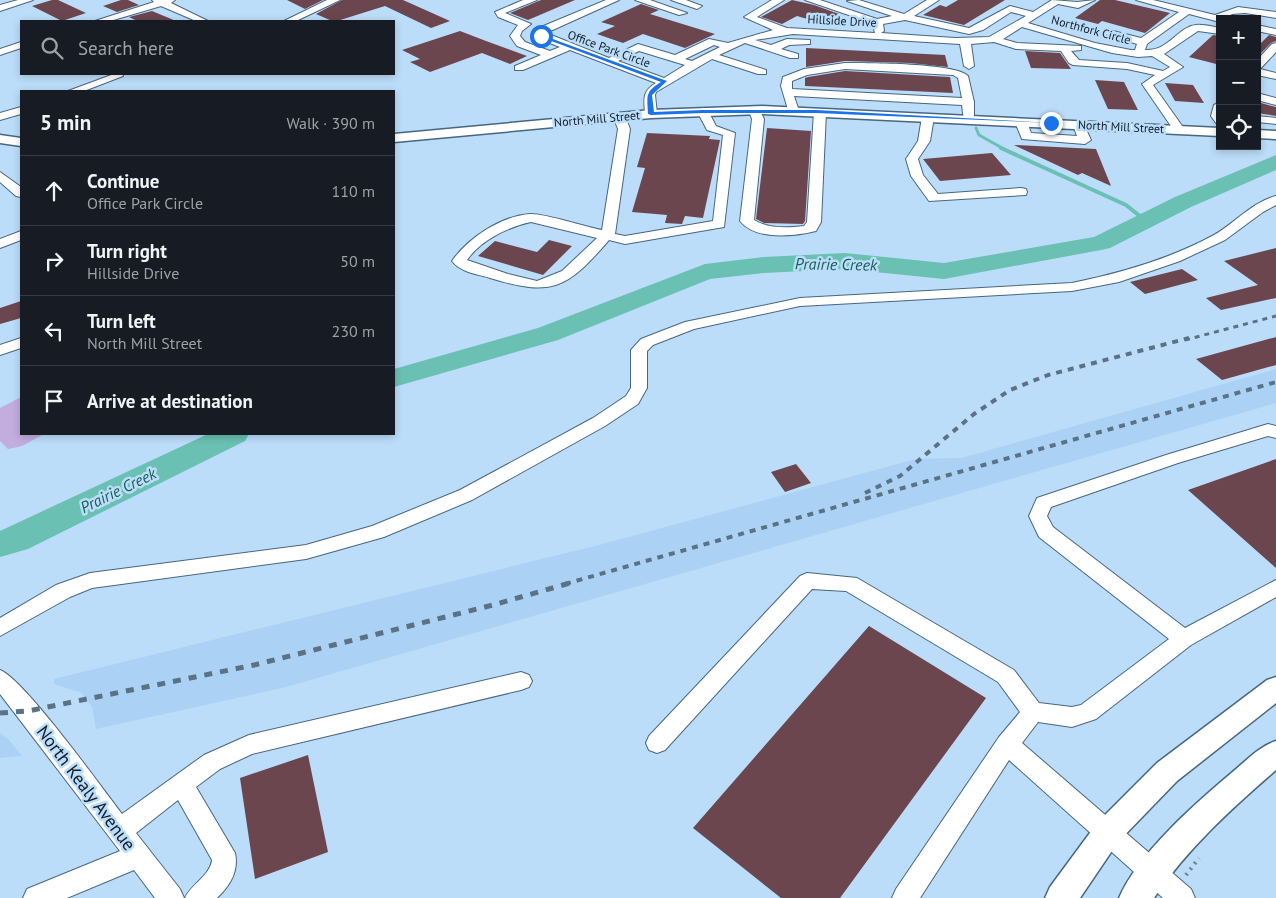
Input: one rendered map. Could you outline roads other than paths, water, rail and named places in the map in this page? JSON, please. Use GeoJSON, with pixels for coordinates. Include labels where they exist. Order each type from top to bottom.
{"type":"FeatureCollection","features":[{"type":"Feature","properties":{"kind":"main road","name":"North Mill Street"},"geometry":{"type":"LineString","coordinates":[[395,138],[618,116],[755,110],[1216,132]]}},
{"type":"Feature","properties":{"kind":"main road"},"geometry":{"type":"LineString","coordinates":[[1261,134],[1276,135]]}},
{"type":"Feature","properties":{"kind":"main road"},"geometry":{"type":"LineString","coordinates":[[0,139],[20,142]]}},
{"type":"Feature","properties":{"kind":"main road"},"geometry":{"type":"LineString","coordinates":[[1061,898],[1108,832],[1167,772],[1276,688]]}},
{"type":"Feature","properties":{"kind":"main road"},"geometry":{"type":"LineString","coordinates":[[1135,898],[1152,872],[1210,808],[1276,753]]}},
{"type":"Feature","properties":{"kind":"street"},"geometry":{"type":"LineString","coordinates":[[0,8],[28,0]]}},
{"type":"Feature","properties":{"kind":"street"},"geometry":{"type":"LineString","coordinates":[[291,20],[335,0]]}},
{"type":"Feature","properties":{"kind":"street"},"geometry":{"type":"LineString","coordinates":[[532,0],[500,12],[501,15],[531,22],[544,30]]}},
{"type":"Feature","properties":{"kind":"street"},"geometry":{"type":"LineString","coordinates":[[588,0],[603,5]]}},
{"type":"Feature","properties":{"kind":"street","name":"Office Park Circle"},"geometry":{"type":"LineString","coordinates":[[614,0],[544,30],[541,32],[541,36],[665,82]]}},
{"type":"Feature","properties":{"kind":"street"},"geometry":{"type":"LineString","coordinates":[[644,0],[682,14]]}},
{"type":"Feature","properties":{"kind":"street"},"geometry":{"type":"LineString","coordinates":[[676,0],[697,6]]}},
{"type":"Feature","properties":{"kind":"street"},"geometry":{"type":"LineString","coordinates":[[776,0],[750,14],[749,17],[785,31]]}},
{"type":"Feature","properties":{"kind":"street"},"geometry":{"type":"LineString","coordinates":[[810,0],[875,22],[906,18],[934,0]]}},
{"type":"Feature","properties":{"kind":"street"},"geometry":{"type":"LineString","coordinates":[[848,0],[906,18],[970,31],[1024,0]]}},
{"type":"Feature","properties":{"kind":"street"},"geometry":{"type":"LineString","coordinates":[[772,49],[796,41],[881,41],[966,45],[994,38],[1021,24],[1058,0],[1078,5],[1090,0]]}},
{"type":"Feature","properties":{"kind":"street"},"geometry":{"type":"LineString","coordinates":[[1141,0],[1216,18]]}},
{"type":"Feature","properties":{"kind":"street"},"geometry":{"type":"LineString","coordinates":[[1170,7],[1178,0]]}},
{"type":"Feature","properties":{"kind":"street"},"geometry":{"type":"LineString","coordinates":[[1244,10],[1256,0]]}},
{"type":"Feature","properties":{"kind":"street"},"geometry":{"type":"LineString","coordinates":[[103,20],[163,1],[201,20]]}},
{"type":"Feature","properties":{"kind":"street"},"geometry":{"type":"LineString","coordinates":[[1010,8],[1035,15]]}},
{"type":"Feature","properties":{"kind":"street"},"geometry":{"type":"LineString","coordinates":[[1222,15],[1227,11],[1244,10],[1276,15]]}},
{"type":"Feature","properties":{"kind":"street"},"geometry":{"type":"LineString","coordinates":[[1138,54],[1144,42],[1187,11]]}},
{"type":"Feature","properties":{"kind":"street"},"geometry":{"type":"LineString","coordinates":[[531,22],[518,29],[515,36],[520,44],[550,55]]}},
{"type":"Feature","properties":{"kind":"street"},"geometry":{"type":"LineString","coordinates":[[875,22],[878,24],[881,41]]}},
{"type":"Feature","properties":{"kind":"street","name":"Northfork Circle"},"geometry":{"type":"LineString","coordinates":[[1021,24],[1129,54],[1156,53]]}},
{"type":"Feature","properties":{"kind":"street"},"geometry":{"type":"LineString","coordinates":[[1156,53],[1174,46],[1197,28],[1216,30]]}},
{"type":"Feature","properties":{"kind":"street"},"geometry":{"type":"LineString","coordinates":[[1261,29],[1276,32]]}},
{"type":"Feature","properties":{"kind":"street","name":"Hillside Drive"},"geometry":{"type":"LineString","coordinates":[[651,114],[649,95],[652,90],[694,65],[754,36],[785,31],[881,41]]}},
{"type":"Feature","properties":{"kind":"street"},"geometry":{"type":"LineString","coordinates":[[1105,32],[1144,42]]}},
{"type":"Feature","properties":{"kind":"street"},"geometry":{"type":"LineString","coordinates":[[994,38],[1016,46],[1065,49],[1080,48],[1092,44]]}},
{"type":"Feature","properties":{"kind":"street"},"geometry":{"type":"LineString","coordinates":[[745,40],[794,56]]}},
{"type":"Feature","properties":{"kind":"street"},"geometry":{"type":"LineString","coordinates":[[676,59],[713,41],[730,47]]}},
{"type":"Feature","properties":{"kind":"street"},"geometry":{"type":"LineString","coordinates":[[0,52],[20,45]]}},
{"type":"Feature","properties":{"kind":"street"},"geometry":{"type":"LineString","coordinates":[[966,45],[970,66]]}},
{"type":"Feature","properties":{"kind":"street"},"geometry":{"type":"LineString","coordinates":[[1261,63],[1276,46]]}},
{"type":"Feature","properties":{"kind":"street"},"geometry":{"type":"LineString","coordinates":[[519,68],[568,47]]}},
{"type":"Feature","properties":{"kind":"street"},"geometry":{"type":"LineString","coordinates":[[608,62],[638,47],[694,65]]}},
{"type":"Feature","properties":{"kind":"street"},"geometry":{"type":"LineString","coordinates":[[1065,49],[1073,61],[1077,63],[1145,68],[1164,74]]}},
{"type":"Feature","properties":{"kind":"street"},"geometry":{"type":"LineString","coordinates":[[1156,53],[1178,67],[1147,84],[1179,130]]}},
{"type":"Feature","properties":{"kind":"street"},"geometry":{"type":"LineString","coordinates":[[713,56],[762,72]]}},
{"type":"Feature","properties":{"kind":"street"},"geometry":{"type":"LineString","coordinates":[[793,111],[788,92],[788,79],[800,71],[818,67],[842,66],[955,72],[963,76],[968,102],[968,119]]}},
{"type":"Feature","properties":{"kind":"street"},"geometry":{"type":"LineString","coordinates":[[1261,73],[1276,76]]}},
{"type":"Feature","properties":{"kind":"street"},"geometry":{"type":"LineString","coordinates":[[77,90],[118,76]]}},
{"type":"Feature","properties":{"kind":"street"},"geometry":{"type":"LineString","coordinates":[[788,92],[968,102]]}},
{"type":"Feature","properties":{"kind":"street"},"geometry":{"type":"LineString","coordinates":[[1261,97],[1276,102]]}},
{"type":"Feature","properties":{"kind":"street"},"geometry":{"type":"LineString","coordinates":[[0,117],[20,110]]}},
{"type":"Feature","properties":{"kind":"street"},"geometry":{"type":"LineString","coordinates":[[755,110],[758,119],[747,221],[753,226],[762,228],[801,231],[811,228],[814,222],[820,112]]}},
{"type":"Feature","properties":{"kind":"street"},"geometry":{"type":"LineString","coordinates":[[618,116],[624,128],[608,234],[605,237],[581,264],[556,280],[536,285],[466,266],[459,261],[464,253],[494,232],[519,220],[531,218],[605,237],[626,240],[719,224],[729,133],[711,128],[703,111]]}},
{"type":"Feature","properties":{"kind":"street"},"geometry":{"type":"LineString","coordinates":[[928,117],[924,141],[912,159],[917,176],[934,198],[1022,192]]}},
{"type":"Feature","properties":{"kind":"street"},"geometry":{"type":"LineString","coordinates":[[1261,119],[1276,121]]}},
{"type":"Feature","properties":{"kind":"street"},"geometry":{"type":"LineString","coordinates":[[0,176],[20,192]]}},
{"type":"Feature","properties":{"kind":"street"},"geometry":{"type":"LineString","coordinates":[[0,628],[63,591],[90,580],[306,552],[376,532],[466,495],[599,422],[632,400],[639,388],[639,350],[647,342],[690,325],[800,302],[1072,287],[1119,278],[1175,258],[1220,237],[1258,209],[1276,200]]}},
{"type":"Feature","properties":{"kind":"street"},"geometry":{"type":"LineString","coordinates":[[0,244],[20,235]]}},
{"type":"Feature","properties":{"kind":"street"},"geometry":{"type":"LineString","coordinates":[[0,350],[20,343]]}},
{"type":"Feature","properties":{"kind":"street"},"geometry":{"type":"LineString","coordinates":[[1184,639],[1046,532],[1038,516],[1044,503],[1172,459],[1268,430],[1276,432]]}},
{"type":"Feature","properties":{"kind":"street"},"geometry":{"type":"LineString","coordinates":[[658,744],[807,581],[850,583],[1006,676],[1033,712],[1072,718],[1088,712],[1184,639],[1276,588]]}},
{"type":"Feature","properties":{"kind":"street","name":"North Kealy Avenue"},"geometry":{"type":"LineString","coordinates":[[0,679],[28,711],[171,898]]}},
{"type":"Feature","properties":{"kind":"street"},"geometry":{"type":"LineString","coordinates":[[119,831],[212,762],[249,745],[521,681]]}},
{"type":"Feature","properties":{"kind":"street"},"geometry":{"type":"LineString","coordinates":[[904,898],[1007,744],[1033,712]]}},
{"type":"Feature","properties":{"kind":"street"},"geometry":{"type":"LineString","coordinates":[[1007,744],[1182,898]]}},
{"type":"Feature","properties":{"kind":"street"},"geometry":{"type":"LineString","coordinates":[[181,784],[222,853],[225,862],[223,873],[198,898]]}},
{"type":"Feature","properties":{"kind":"street"},"geometry":{"type":"LineString","coordinates":[[36,898],[138,856]]}},
{"type":"Feature","properties":{"kind":"waterway"},"geometry":{"type":"LineString","coordinates":[[976,128],[979,135],[1004,149]]}},
{"type":"Feature","properties":{"kind":"waterway"},"geometry":{"type":"LineString","coordinates":[[1001,148],[1126,205],[1146,221]]}},
{"type":"Feature","properties":{"kind":"waterway","name":"Prairie Creek"},"geometry":{"type":"LineString","coordinates":[[395,378],[548,334],[705,272],[764,265],[845,261],[944,271],[1101,243],[1183,202],[1276,162]]}},
{"type":"Feature","properties":{"kind":"waterway","name":"Prairie Creek"},"geometry":{"type":"LineString","coordinates":[[0,544],[16,540],[232,435]]}},
{"type":"Feature","properties":{"kind":"railway"},"geometry":{"type":"LineString","coordinates":[[1185,340],[1276,316]]}},
{"type":"Feature","properties":{"kind":"railway"},"geometry":{"type":"LineString","coordinates":[[865,493],[900,476],[974,414],[1010,390],[1048,375],[1189,338]]}},
{"type":"Feature","properties":{"kind":"railway"},"geometry":{"type":"LineString","coordinates":[[565,584],[1276,382]]}},
{"type":"Feature","properties":{"kind":"railway"},"geometry":{"type":"LineString","coordinates":[[0,713],[28,711],[254,665],[493,605],[570,583]]}}]}
